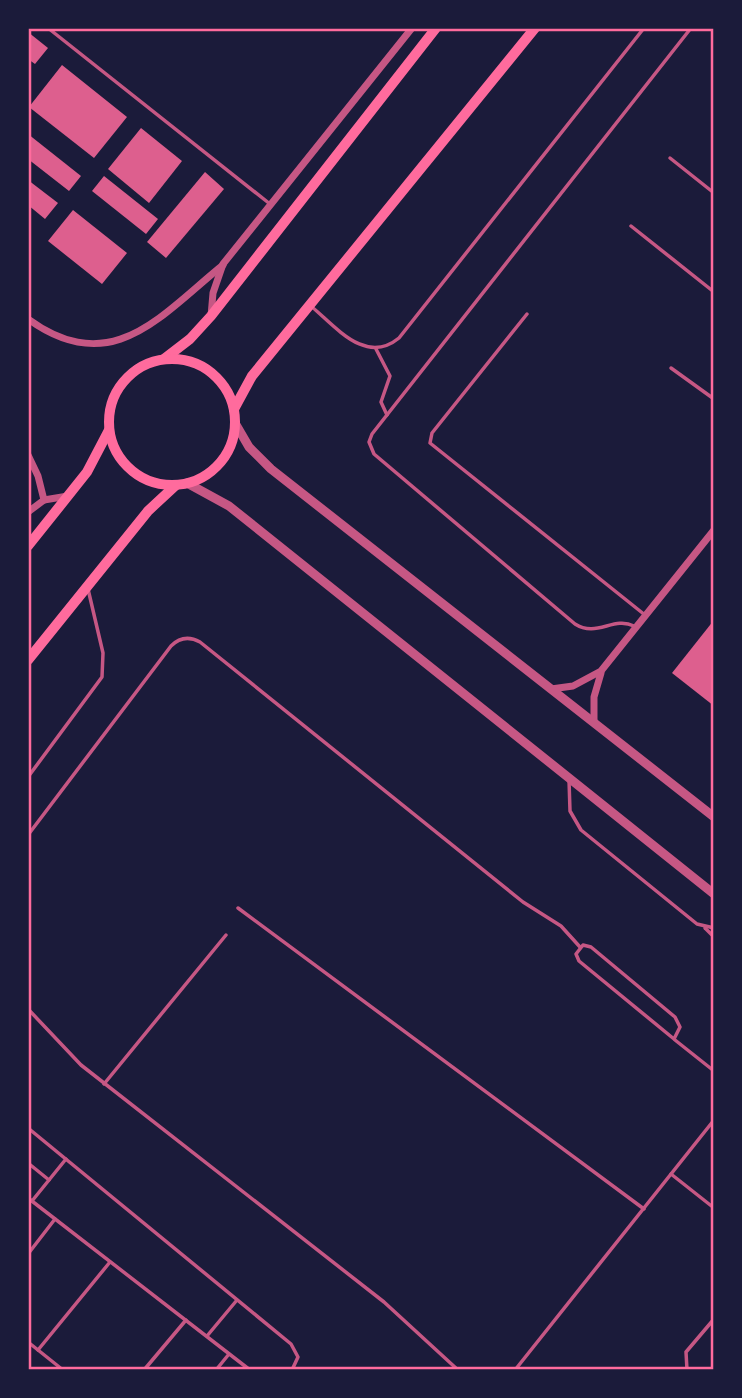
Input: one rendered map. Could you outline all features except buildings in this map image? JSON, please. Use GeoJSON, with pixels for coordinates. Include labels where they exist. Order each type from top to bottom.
{"type":"FeatureCollection","features":[{"type":"Feature","properties":{"kind":"main road"},"geometry":{"type":"LineString","coordinates":[[164,359],[184,360],[201,366],[221,383],[234,409],[235,423],[231,443],[221,461],[206,475],[176,485],[148,480],[125,464],[114,448],[109,430],[110,410],[117,391],[130,375],[164,359],[190,339],[211,316],[436,28]]}},
{"type":"Feature","properties":{"kind":"main road"},"geometry":{"type":"LineString","coordinates":[[234,409],[252,376],[535,28]]}},
{"type":"Feature","properties":{"kind":"main road"},"geometry":{"type":"LineString","coordinates":[[28,546],[87,472],[109,430]]}},
{"type":"Feature","properties":{"kind":"main road"},"geometry":{"type":"LineString","coordinates":[[28,660],[148,511],[176,485]]}},
{"type":"Feature","properties":{"kind":"street"},"geometry":{"type":"LineString","coordinates":[[28,319],[71,340],[97,343],[124,340],[157,322],[223,264],[412,28]]}},
{"type":"Feature","properties":{"kind":"street"},"geometry":{"type":"LineString","coordinates":[[211,316],[213,293],[223,264]]}},
{"type":"Feature","properties":{"kind":"street"},"geometry":{"type":"LineString","coordinates":[[235,423],[249,447],[271,469],[714,817]]}},
{"type":"Feature","properties":{"kind":"street"},"geometry":{"type":"LineString","coordinates":[[28,454],[38,476],[44,500]]}},
{"type":"Feature","properties":{"kind":"street"},"geometry":{"type":"LineString","coordinates":[[187,483],[229,506],[714,894]]}},
{"type":"Feature","properties":{"kind":"street"},"geometry":{"type":"LineString","coordinates":[[28,512],[44,500],[68,496]]}},
{"type":"Feature","properties":{"kind":"street"},"geometry":{"type":"LineString","coordinates":[[594,723],[594,696],[601,671],[714,530]]}},
{"type":"Feature","properties":{"kind":"street"},"geometry":{"type":"LineString","coordinates":[[551,689],[573,686],[601,671]]}},
{"type":"Feature","properties":{"kind":"lane"},"geometry":{"type":"LineString","coordinates":[[48,28],[272,206]]}},
{"type":"Feature","properties":{"kind":"lane"},"geometry":{"type":"LineString","coordinates":[[310,305],[352,341],[376,348],[399,338],[644,28]]}},
{"type":"Feature","properties":{"kind":"lane"},"geometry":{"type":"LineString","coordinates":[[636,627],[620,622],[592,630],[575,624],[371,451],[369,442],[387,415],[691,28]]}},
{"type":"Feature","properties":{"kind":"lane"},"geometry":{"type":"LineString","coordinates":[[670,158],[714,193]]}},
{"type":"Feature","properties":{"kind":"lane"},"geometry":{"type":"LineString","coordinates":[[631,226],[714,292]]}},
{"type":"Feature","properties":{"kind":"lane"},"geometry":{"type":"LineString","coordinates":[[527,314],[432,433],[430,443],[645,616]]}},
{"type":"Feature","properties":{"kind":"lane"},"geometry":{"type":"LineString","coordinates":[[376,348],[390,376],[381,402],[387,415]]}},
{"type":"Feature","properties":{"kind":"lane"},"geometry":{"type":"LineString","coordinates":[[671,368],[714,399]]}},
{"type":"Feature","properties":{"kind":"lane"},"geometry":{"type":"LineString","coordinates":[[28,777],[103,677],[103,653],[88,586]]}},
{"type":"Feature","properties":{"kind":"lane"},"geometry":{"type":"LineString","coordinates":[[28,835],[171,646],[180,639],[190,638],[200,642],[523,902],[561,926],[579,947],[591,947],[675,1017],[680,1027],[674,1039]]}},
{"type":"Feature","properties":{"kind":"lane"},"geometry":{"type":"LineString","coordinates":[[569,778],[570,811],[581,830],[714,937]]}},
{"type":"Feature","properties":{"kind":"lane"},"geometry":{"type":"LineString","coordinates":[[238,908],[644,1209]]}},
{"type":"Feature","properties":{"kind":"lane"},"geometry":{"type":"LineString","coordinates":[[703,927],[714,928]]}},
{"type":"Feature","properties":{"kind":"lane"},"geometry":{"type":"LineString","coordinates":[[104,1084],[226,935]]}},
{"type":"Feature","properties":{"kind":"lane"},"geometry":{"type":"LineString","coordinates":[[579,947],[576,954],[579,961],[714,1071]]}},
{"type":"Feature","properties":{"kind":"lane"},"geometry":{"type":"LineString","coordinates":[[28,1009],[60,1045],[104,1084],[383,1302],[458,1370]]}},
{"type":"Feature","properties":{"kind":"lane"},"geometry":{"type":"LineString","coordinates":[[515,1370],[714,1121]]}},
{"type":"Feature","properties":{"kind":"lane"},"geometry":{"type":"LineString","coordinates":[[28,1128],[295,1348],[298,1357],[292,1370]]}},
{"type":"Feature","properties":{"kind":"lane"},"geometry":{"type":"LineString","coordinates":[[66,1159],[30,1200],[250,1370]]}},
{"type":"Feature","properties":{"kind":"lane"},"geometry":{"type":"LineString","coordinates":[[28,1163],[49,1180]]}},
{"type":"Feature","properties":{"kind":"lane"},"geometry":{"type":"LineString","coordinates":[[671,1174],[714,1208]]}},
{"type":"Feature","properties":{"kind":"lane"},"geometry":{"type":"LineString","coordinates":[[28,1254],[54,1219]]}},
{"type":"Feature","properties":{"kind":"lane"},"geometry":{"type":"LineString","coordinates":[[38,1350],[110,1262]]}},
{"type":"Feature","properties":{"kind":"lane"},"geometry":{"type":"LineString","coordinates":[[207,1336],[237,1300]]}},
{"type":"Feature","properties":{"kind":"lane"},"geometry":{"type":"LineString","coordinates":[[687,1370],[686,1352],[714,1319]]}},
{"type":"Feature","properties":{"kind":"lane"},"geometry":{"type":"LineString","coordinates":[[144,1370],[186,1320]]}},
{"type":"Feature","properties":{"kind":"lane"},"geometry":{"type":"LineString","coordinates":[[28,1342],[62,1370]]}},
{"type":"Feature","properties":{"kind":"lane"},"geometry":{"type":"LineString","coordinates":[[216,1370],[229,1353]]}}]}
